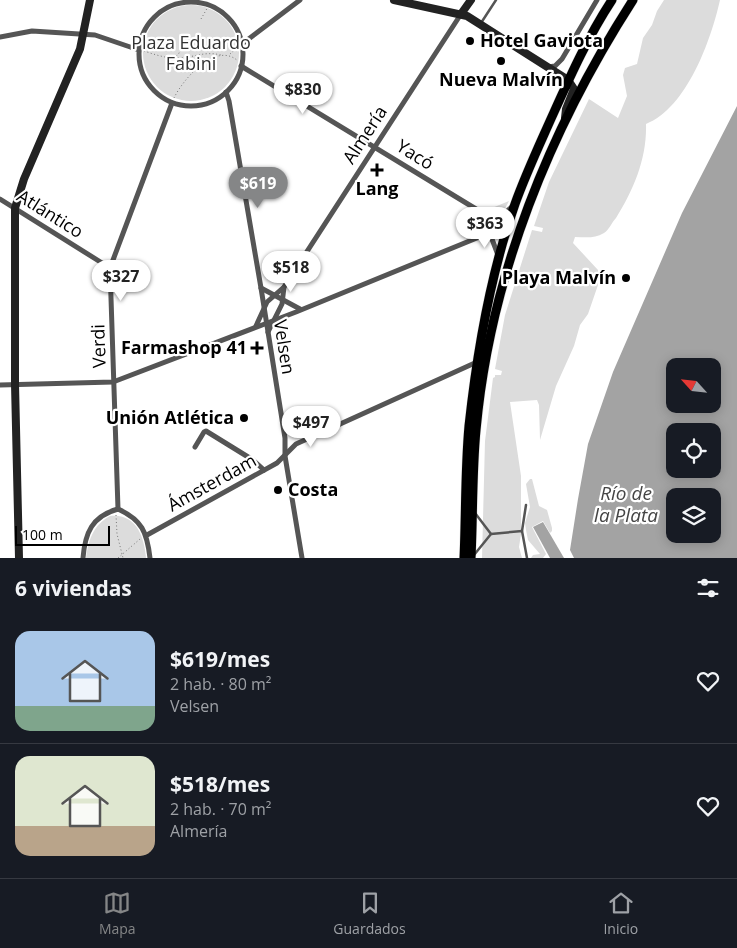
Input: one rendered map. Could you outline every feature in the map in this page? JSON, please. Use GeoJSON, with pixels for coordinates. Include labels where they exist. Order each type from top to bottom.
{"type":"FeatureCollection","features":[{"type":"Feature","properties":{"kind":"main road"},"geometry":{"type":"LineString","coordinates":[[19,558],[15,384],[15,208],[24,179],[80,49],[90,0]]}},
{"type":"Feature","properties":{"kind":"main road"},"geometry":{"type":"LineString","coordinates":[[394,0],[462,14],[568,80],[574,89],[566,109],[565,122]]}},
{"type":"Feature","properties":{"kind":"main road","name":"Almería"},"geometry":{"type":"LineString","coordinates":[[462,14],[471,0]]}},
{"type":"Feature","properties":{"kind":"main road"},"geometry":{"type":"LineString","coordinates":[[464,558],[469,427],[478,362],[499,257],[514,206],[568,80],[612,0]]}},
{"type":"Feature","properties":{"kind":"main road"},"geometry":{"type":"LineString","coordinates":[[471,558],[476,430],[499,302],[510,262],[530,200],[565,122],[598,58],[633,0]]}},
{"type":"Feature","properties":{"kind":"street"},"geometry":{"type":"LineString","coordinates":[[242,44],[300,0]]}},
{"type":"Feature","properties":{"kind":"street"},"geometry":{"type":"LineString","coordinates":[[548,68],[555,66],[562,59],[597,0]]}},
{"type":"Feature","properties":{"kind":"street"},"geometry":{"type":"LineString","coordinates":[[185,2],[210,2],[233,23],[242,44],[241,66],[236,80],[226,92],[210,102],[200,105],[172,103],[156,93],[144,78],[139,59],[141,38],[153,17],[173,5],[185,2]]}},
{"type":"Feature","properties":{"kind":"street","name":"Almería"},"geometry":{"type":"LineString","coordinates":[[255,327],[267,302],[284,288],[462,14]]}},
{"type":"Feature","properties":{"kind":"street"},"geometry":{"type":"LineString","coordinates":[[0,36],[32,30],[95,35],[139,50]]}},
{"type":"Feature","properties":{"kind":"street","name":"Yacó"},"geometry":{"type":"LineString","coordinates":[[241,66],[476,209],[484,218],[499,257]]}},
{"type":"Feature","properties":{"kind":"street","name":"Velsen"},"geometry":{"type":"LineString","coordinates":[[226,92],[230,101],[261,288],[302,558]]}},
{"type":"Feature","properties":{"kind":"street","name":"Verdi"},"geometry":{"type":"LineString","coordinates":[[118,509],[110,268],[172,103]]}},
{"type":"Feature","properties":{"kind":"street","name":"Atlántico"},"geometry":{"type":"LineString","coordinates":[[0,199],[110,268]]}},
{"type":"Feature","properties":{"kind":"street"},"geometry":{"type":"LineString","coordinates":[[0,385],[113,382],[275,320],[497,230],[508,208],[514,206]]}},
{"type":"Feature","properties":{"kind":"street","name":"Velsen"},"geometry":{"type":"LineString","coordinates":[[261,288],[300,309]]}},
{"type":"Feature","properties":{"kind":"street"},"geometry":{"type":"LineString","coordinates":[[268,332],[284,299],[284,288]]}},
{"type":"Feature","properties":{"kind":"street","name":"Ámsterdam"},"geometry":{"type":"LineString","coordinates":[[146,535],[264,470],[285,456],[296,444],[478,362]]}},
{"type":"Feature","properties":{"kind":"street"},"geometry":{"type":"LineString","coordinates":[[195,447],[206,431],[252,460],[264,470]]}},
{"type":"Feature","properties":{"kind":"street"},"geometry":{"type":"LineString","coordinates":[[83,558],[85,542],[92,526],[107,512],[118,509],[134,518],[146,535],[150,558]]}},
{"type":"Feature","properties":{"kind":"lane"},"geometry":{"type":"LineString","coordinates":[[480,24],[496,0]]}},
{"type":"Feature","properties":{"kind":"lane"},"geometry":{"type":"LineString","coordinates":[[526,505],[522,531],[527,558]]}},
{"type":"Feature","properties":{"kind":"lane"},"geometry":{"type":"LineString","coordinates":[[472,510],[491,534]]}},
{"type":"Feature","properties":{"kind":"lane"},"geometry":{"type":"LineString","coordinates":[[471,558],[491,534],[522,531]]}},
{"type":"Feature","properties":{"kind":"path"},"geometry":{"type":"LineString","coordinates":[[200,19],[210,2]]}},
{"type":"Feature","properties":{"kind":"path"},"geometry":{"type":"LineString","coordinates":[[229,55],[242,44]]}},
{"type":"Feature","properties":{"kind":"path"},"geometry":{"type":"LineString","coordinates":[[173,58],[178,55],[181,48]]}},
{"type":"Feature","properties":{"kind":"path"},"geometry":{"type":"LineString","coordinates":[[139,50],[173,58],[182,58],[206,52],[229,55],[238,61],[241,66]]}},
{"type":"Feature","properties":{"kind":"path"},"geometry":{"type":"LineString","coordinates":[[172,103],[180,86],[188,76],[198,67],[221,55]]}},
{"type":"Feature","properties":{"kind":"path"},"geometry":{"type":"LineString","coordinates":[[118,509],[116,527],[123,558]]}},
{"type":"Feature","properties":{"kind":"path"},"geometry":{"type":"LineString","coordinates":[[118,558],[146,535]]}},
{"type":"Feature","properties":{"kind":"green space"},"geometry":{"type":"Polygon","coordinates":[[[664,0],[720,0],[703,53],[685,88],[674,104],[661,116],[646,124],[642,161],[634,184],[616,218],[607,230],[600,235],[575,237],[573,243],[598,270],[598,285],[588,314],[580,325],[574,346],[556,386],[540,440],[539,405],[537,400],[510,402],[521,476],[521,534],[519,547],[522,558],[482,558],[485,441],[493,378],[495,375],[501,375],[502,371],[495,369],[505,315],[532,230],[542,232],[543,228],[534,226],[549,182],[589,99],[618,118],[627,96],[623,75],[625,68],[637,64],[643,38],[652,25],[657,11],[664,0]]]}},
{"type":"Feature","properties":{"kind":"green space","name":"Plaza Eduardo Fabini"},"geometry":{"type":"Polygon","coordinates":[[[191,5],[209,9],[225,19],[235,35],[239,53],[235,71],[225,87],[209,97],[191,101],[173,97],[157,87],[147,71],[143,53],[147,35],[157,19],[173,9],[191,5]]]}},
{"type":"Feature","properties":{"kind":"green space"},"geometry":{"type":"Polygon","coordinates":[[[509,201],[496,226],[491,229],[483,211],[489,207],[492,208],[509,201]]]}},
{"type":"Feature","properties":{"kind":"green space"},"geometry":{"type":"Polygon","coordinates":[[[532,479],[539,506],[547,510],[552,528],[550,533],[543,521],[532,527],[546,554],[543,558],[531,558],[533,555],[540,554],[528,540],[526,530],[525,523],[530,507],[526,484],[532,479]]]}},
{"type":"Feature","properties":{"kind":"green space"},"geometry":{"type":"Polygon","coordinates":[[[110,516],[119,516],[132,522],[141,534],[146,558],[86,558],[92,534],[99,524],[110,516]]]}},
{"type":"Feature","properties":{"kind":"water","name":"Río de la Plata"},"geometry":{"type":"Polygon","coordinates":[[[737,106],[737,558],[574,558],[570,550],[588,444],[613,372],[682,213],[737,106]]]}},
{"type":"Feature","properties":{"kind":"water"},"geometry":{"type":"Polygon","coordinates":[[[543,522],[564,558],[550,558],[533,527],[543,522]]]}},
{"type":"Feature","properties":{"kind":"place","name":"Hotel Gaviota"},"geometry":{"type":"Point","coordinates":[470,41]}},
{"type":"Feature","properties":{"kind":"place","name":"Nueva Malvín"},"geometry":{"type":"Point","coordinates":[501,61]}},
{"type":"Feature","properties":{"kind":"place","name":"Lang"},"geometry":{"type":"Point","coordinates":[377,170]}},
{"type":"Feature","properties":{"kind":"place","name":"Playa Malvín"},"geometry":{"type":"Point","coordinates":[626,278]}},
{"type":"Feature","properties":{"kind":"place","name":"Farmashop 41"},"geometry":{"type":"Point","coordinates":[257,348]}},
{"type":"Feature","properties":{"kind":"place","name":"Unión Atlética"},"geometry":{"type":"Point","coordinates":[244,418]}},
{"type":"Feature","properties":{"kind":"place","name":"Costa"},"geometry":{"type":"Point","coordinates":[278,490]}}]}
